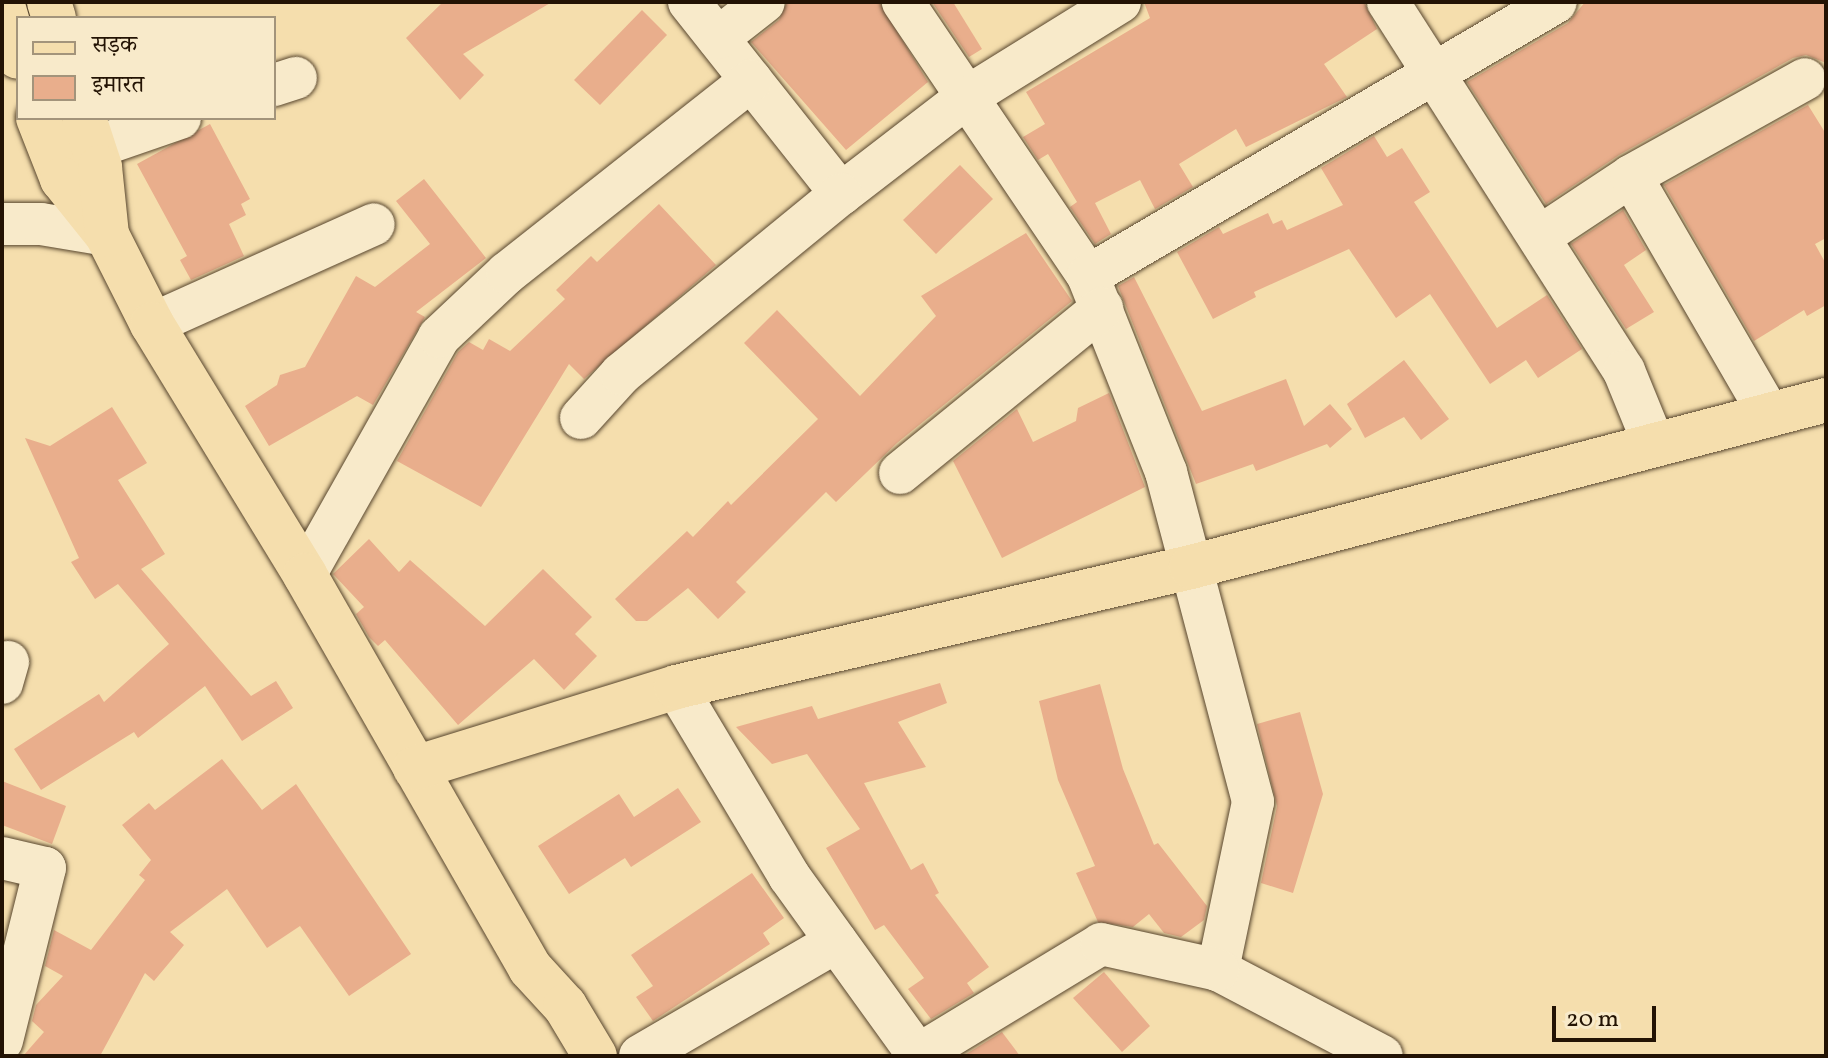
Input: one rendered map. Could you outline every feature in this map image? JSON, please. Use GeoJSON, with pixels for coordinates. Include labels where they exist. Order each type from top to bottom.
{"type":"FeatureCollection","features":[{"type":"Feature","properties":{"kind":"main road"},"geometry":{"type":"LineString","coordinates":[[2,2],[16,50]]}},
{"type":"Feature","properties":{"kind":"main road"},"geometry":{"type":"LineString","coordinates":[[39,120],[62,179],[107,235],[152,324],[305,575],[530,968],[565,1006],[595,1056]]}},
{"type":"Feature","properties":{"kind":"main road"},"geometry":{"type":"LineString","coordinates":[[89,133],[107,235]]}},
{"type":"Feature","properties":{"kind":"main road"},"geometry":{"type":"LineString","coordinates":[[415,768],[676,687],[1191,567],[1653,442],[1826,400]]}},
{"type":"Feature","properties":{"kind":"main road"},"geometry":{"type":"LineString","coordinates":[[530,968],[544,1018],[564,1056]]}},
{"type":"Feature","properties":{"kind":"street"},"geometry":{"type":"LineString","coordinates":[[689,2],[841,194]]}},
{"type":"Feature","properties":{"kind":"street"},"geometry":{"type":"LineString","coordinates":[[718,38],[764,2]]}},
{"type":"Feature","properties":{"kind":"street"},"geometry":{"type":"LineString","coordinates":[[903,2],[1095,292],[1166,472],[1253,802],[1218,970]]}},
{"type":"Feature","properties":{"kind":"street"},"geometry":{"type":"LineString","coordinates":[[581,418],[621,374],[841,194],[967,97],[1120,2]]}},
{"type":"Feature","properties":{"kind":"street"},"geometry":{"type":"LineString","coordinates":[[1388,2],[1624,371],[1653,442]]}},
{"type":"Feature","properties":{"kind":"street"},"geometry":{"type":"LineString","coordinates":[[900,473],[1095,292],[1434,74],[1556,2]]}},
{"type":"Feature","properties":{"kind":"street"},"geometry":{"type":"LineString","coordinates":[[1539,237],[1631,176],[1805,79]]}},
{"type":"Feature","properties":{"kind":"street"},"geometry":{"type":"LineString","coordinates":[[305,575],[439,337],[507,273],[751,80]]}},
{"type":"Feature","properties":{"kind":"street"},"geometry":{"type":"LineString","coordinates":[[89,133],[168,120]]}},
{"type":"Feature","properties":{"kind":"street"},"geometry":{"type":"LineString","coordinates":[[1631,176],[1770,416]]}},
{"type":"Feature","properties":{"kind":"street"},"geometry":{"type":"LineString","coordinates":[[2,224],[41,224],[107,235]]}},
{"type":"Feature","properties":{"kind":"street"},"geometry":{"type":"LineString","coordinates":[[152,324],[374,224]]}},
{"type":"Feature","properties":{"kind":"street"},"geometry":{"type":"LineString","coordinates":[[676,687],[789,876],[918,1056],[1101,944],[1218,970],[1382,1056]]}},
{"type":"Feature","properties":{"kind":"street"},"geometry":{"type":"LineString","coordinates":[[2,858],[45,868],[2,1041]]}},
{"type":"Feature","properties":{"kind":"street"},"geometry":{"type":"LineString","coordinates":[[640,1056],[836,942]]}},
{"type":"Feature","properties":{"kind":"building"},"geometry":{"type":"Polygon","coordinates":[[[443,2],[552,2],[463,54],[484,75],[460,100],[406,38],[443,2]]]}},
{"type":"Feature","properties":{"kind":"building"},"geometry":{"type":"Polygon","coordinates":[[[787,2],[879,2],[928,82],[846,150],[751,42],[779,20],[787,2]]]}},
{"type":"Feature","properties":{"kind":"building"},"geometry":{"type":"Polygon","coordinates":[[[932,2],[953,2],[982,49],[969,57],[932,2]]]}},
{"type":"Feature","properties":{"kind":"building"},"geometry":{"type":"Polygon","coordinates":[[[1144,2],[1364,2],[1377,29],[1324,64],[1347,97],[1246,147],[1236,129],[1179,164],[1193,187],[1155,209],[1140,180],[1095,203],[1111,234],[1095,244],[1070,207],[1077,202],[1048,154],[1038,160],[1023,137],[1045,124],[1026,92],[1150,18],[1144,2]]]}},
{"type":"Feature","properties":{"kind":"building"},"geometry":{"type":"Polygon","coordinates":[[[1585,2],[1826,2],[1826,63],[1806,55],[1793,58],[1619,155],[1546,204],[1467,82],[1568,23],[1585,2]]]}},
{"type":"Feature","properties":{"kind":"building"},"geometry":{"type":"Polygon","coordinates":[[[642,10],[667,35],[600,105],[574,80],[642,10]]]}},
{"type":"Feature","properties":{"kind":"building"},"geometry":{"type":"Polygon","coordinates":[[[1808,105],[1826,134],[1826,238],[1815,244],[1826,264],[1826,305],[1807,316],[1804,310],[1754,341],[1664,185],[1808,105]]]}},
{"type":"Feature","properties":{"kind":"building"},"geometry":{"type":"Polygon","coordinates":[[[210,124],[250,199],[241,204],[246,215],[229,224],[244,256],[191,280],[180,260],[187,256],[137,164],[210,124]]]}},
{"type":"Feature","properties":{"kind":"building"},"geometry":{"type":"Polygon","coordinates":[[[1374,136],[1387,157],[1402,148],[1430,192],[1414,202],[1497,328],[1547,295],[1582,349],[1538,378],[1526,360],[1490,384],[1430,294],[1396,318],[1349,249],[1254,292],[1256,297],[1213,319],[1177,252],[1219,227],[1223,234],[1268,213],[1273,224],[1282,220],[1287,230],[1343,205],[1321,168],[1374,136]]]}},
{"type":"Feature","properties":{"kind":"building"},"geometry":{"type":"Polygon","coordinates":[[[960,165],[993,199],[936,254],[903,220],[960,165]]]}},
{"type":"Feature","properties":{"kind":"building"},"geometry":{"type":"Polygon","coordinates":[[[424,179],[486,258],[416,312],[425,317],[373,405],[357,396],[269,446],[245,406],[277,385],[280,375],[305,367],[356,276],[375,287],[430,244],[396,201],[424,179]]]}},
{"type":"Feature","properties":{"kind":"building"},"geometry":{"type":"Polygon","coordinates":[[[659,204],[716,265],[584,379],[569,364],[481,507],[397,461],[458,352],[469,342],[483,350],[489,339],[510,351],[565,299],[556,290],[591,256],[597,262],[659,204]]]}},
{"type":"Feature","properties":{"kind":"building"},"geometry":{"type":"Polygon","coordinates":[[[1623,210],[1646,250],[1624,265],[1654,312],[1626,329],[1571,244],[1623,210]]]}},
{"type":"Feature","properties":{"kind":"building"},"geometry":{"type":"Polygon","coordinates":[[[1026,233],[1072,301],[897,443],[836,502],[826,492],[736,582],[746,592],[718,619],[688,588],[647,621],[636,621],[615,599],[687,531],[693,537],[728,501],[731,505],[818,419],[744,343],[777,310],[860,396],[936,316],[921,296],[1026,233]]]}},
{"type":"Feature","properties":{"kind":"building"},"geometry":{"type":"Polygon","coordinates":[[[1134,277],[1202,411],[1286,379],[1304,426],[1330,404],[1352,429],[1330,448],[1327,444],[1256,471],[1253,464],[1196,484],[1118,286],[1134,277]]]}},
{"type":"Feature","properties":{"kind":"building"},"geometry":{"type":"Polygon","coordinates":[[[1404,360],[1449,419],[1421,440],[1404,417],[1365,438],[1347,404],[1404,360]]]}},
{"type":"Feature","properties":{"kind":"building"},"geometry":{"type":"Polygon","coordinates":[[[1109,393],[1145,487],[1002,558],[953,461],[1017,409],[1033,442],[1076,421],[1078,408],[1109,393]]]}},
{"type":"Feature","properties":{"kind":"building"},"geometry":{"type":"Polygon","coordinates":[[[112,407],[147,463],[118,480],[165,554],[141,569],[251,696],[276,681],[293,708],[242,741],[205,686],[138,738],[134,732],[41,790],[14,749],[99,694],[104,702],[169,644],[118,584],[95,599],[71,562],[79,558],[25,438],[50,446],[112,407]]]}},
{"type":"Feature","properties":{"kind":"building"},"geometry":{"type":"Polygon","coordinates":[[[369,539],[399,572],[410,560],[485,626],[543,569],[592,617],[575,634],[597,656],[564,690],[534,659],[458,725],[385,640],[378,646],[369,637],[356,614],[364,607],[333,574],[369,539]]]}},
{"type":"Feature","properties":{"kind":"building"},"geometry":{"type":"Polygon","coordinates":[[[940,683],[947,703],[898,722],[926,767],[864,783],[911,870],[923,863],[939,893],[935,895],[989,967],[967,983],[974,993],[931,1019],[908,989],[924,978],[884,925],[875,930],[826,848],[860,829],[807,754],[772,764],[736,727],[812,706],[818,719],[940,683]]]}},
{"type":"Feature","properties":{"kind":"building"},"geometry":{"type":"Polygon","coordinates":[[[1100,684],[1123,769],[1154,845],[1158,843],[1207,906],[1204,920],[1181,937],[1164,933],[1149,914],[1133,927],[1098,922],[1076,873],[1095,866],[1058,780],[1039,701],[1100,684]]]}},
{"type":"Feature","properties":{"kind":"building"},"geometry":{"type":"Polygon","coordinates":[[[1300,712],[1323,794],[1293,893],[1261,883],[1277,806],[1257,724],[1300,712]]]}},
{"type":"Feature","properties":{"kind":"building"},"geometry":{"type":"Polygon","coordinates":[[[222,759],[262,810],[296,784],[411,954],[349,996],[300,926],[267,948],[227,889],[170,932],[184,945],[154,981],[145,973],[100,1056],[23,1056],[44,1032],[32,1021],[36,1005],[63,976],[45,966],[54,930],[91,950],[145,880],[139,875],[151,860],[122,825],[149,803],[155,810],[222,759]]]}},
{"type":"Feature","properties":{"kind":"building"},"geometry":{"type":"Polygon","coordinates":[[[2,781],[66,806],[52,844],[2,825],[2,781]]]}},
{"type":"Feature","properties":{"kind":"building"},"geometry":{"type":"Polygon","coordinates":[[[678,788],[701,822],[631,867],[625,858],[569,894],[538,846],[619,794],[634,817],[678,788]]]}},
{"type":"Feature","properties":{"kind":"building"},"geometry":{"type":"Polygon","coordinates":[[[752,873],[784,918],[763,933],[770,944],[653,1021],[636,997],[653,986],[631,955],[752,873]]]}},
{"type":"Feature","properties":{"kind":"building"},"geometry":{"type":"Polygon","coordinates":[[[1104,972],[1150,1026],[1122,1052],[1073,998],[1104,972]]]}},
{"type":"Feature","properties":{"kind":"building"},"geometry":{"type":"Polygon","coordinates":[[[1002,1032],[1020,1056],[963,1056],[1002,1032]]]}}]}
